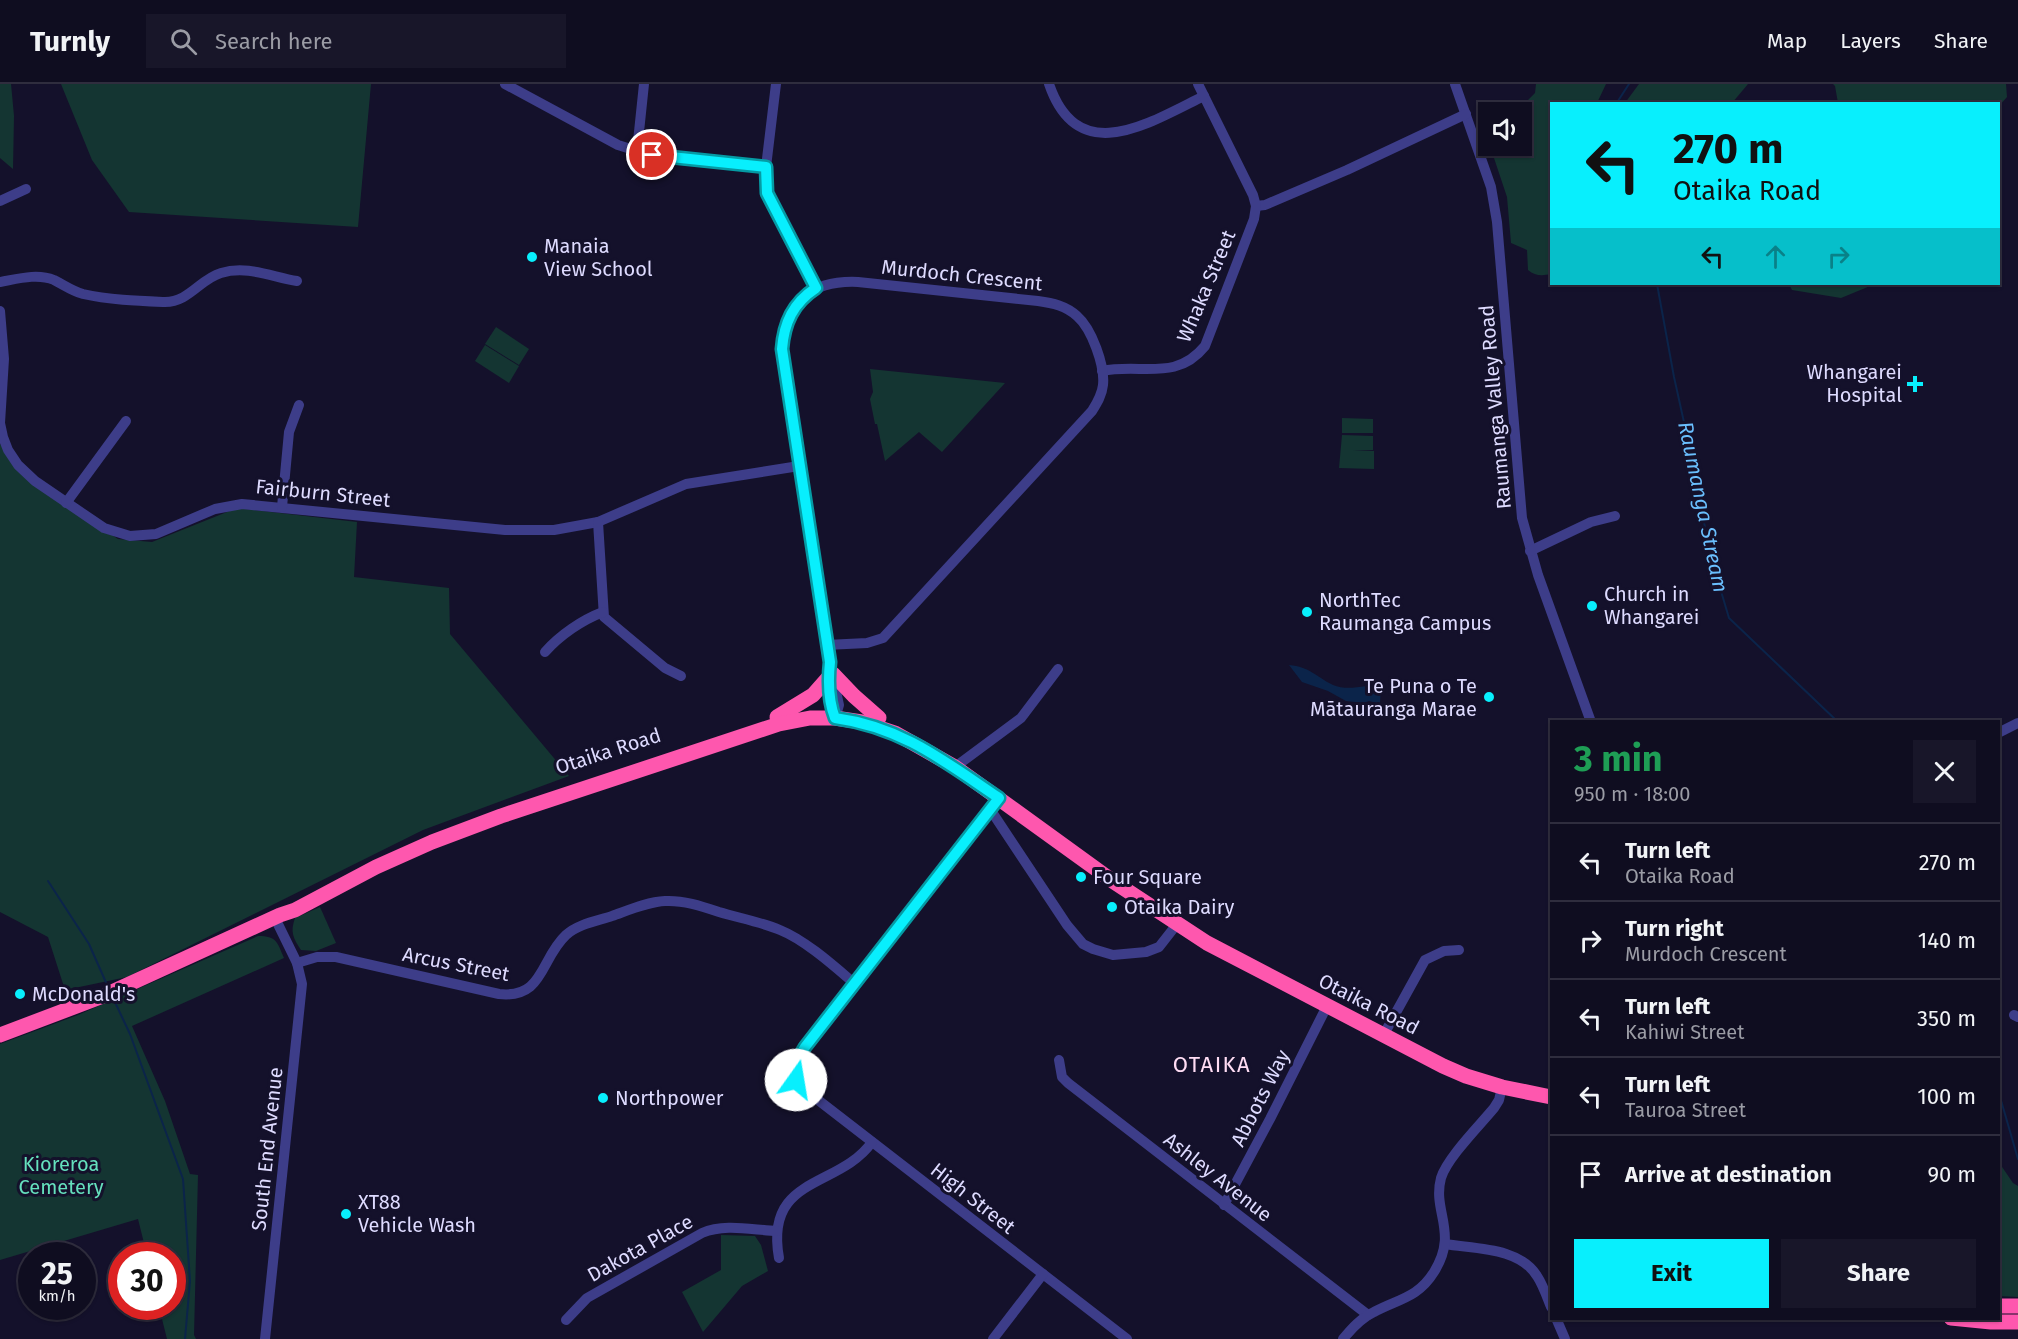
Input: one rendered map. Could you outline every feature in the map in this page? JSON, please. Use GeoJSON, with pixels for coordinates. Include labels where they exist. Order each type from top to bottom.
{"type":"FeatureCollection","features":[{"type":"Feature","properties":{"kind":"highway"},"geometry":{"type":"LineString","coordinates":[[777,717],[813,695],[830,671],[879,718]]}},
{"type":"Feature","properties":{"kind":"highway","name":"Otaika Road"},"geometry":{"type":"LineString","coordinates":[[277,916],[289,904],[358,868],[425,838],[568,786],[777,717],[807,711],[858,712],[879,718],[917,735],[936,748],[994,803],[1207,943],[1443,1066],[1502,1087],[1550,1097]]}},
{"type":"Feature","properties":{"kind":"highway","name":"Otaika Road"},"geometry":{"type":"LineString","coordinates":[[0,1035],[109,993],[277,916],[295,910],[414,850],[501,816],[779,724],[835,712],[885,729],[955,767]]}},
{"type":"Feature","properties":{"kind":"highway"},"geometry":{"type":"LineString","coordinates":[[2000,1306],[2018,1305]]}},
{"type":"Feature","properties":{"kind":"highway"},"geometry":{"type":"LineString","coordinates":[[1962,1320],[2018,1322]]}},
{"type":"Feature","properties":{"kind":"street"},"geometry":{"type":"LineString","coordinates":[[505,84],[618,145],[637,151],[766,167]]}},
{"type":"Feature","properties":{"kind":"street"},"geometry":{"type":"LineString","coordinates":[[637,151],[644,84]]}},
{"type":"Feature","properties":{"kind":"street"},"geometry":{"type":"LineString","coordinates":[[776,84],[766,167],[767,193],[816,288]]}},
{"type":"Feature","properties":{"kind":"street"},"geometry":{"type":"LineString","coordinates":[[1049,84],[1053,98],[1064,115],[1080,127],[1102,132],[1116,133],[1146,125],[1204,96]]}},
{"type":"Feature","properties":{"kind":"street"},"geometry":{"type":"LineString","coordinates":[[1198,84],[1256,206],[1265,205],[1337,174],[1466,114]]}},
{"type":"Feature","properties":{"kind":"street","name":"Raumanga Valley Road"},"geometry":{"type":"LineString","coordinates":[[1455,84],[1491,187],[1497,222],[1520,500],[1530,551],[1590,720]]}},
{"type":"Feature","properties":{"kind":"street"},"geometry":{"type":"LineString","coordinates":[[0,201],[26,189]]}},
{"type":"Feature","properties":{"kind":"street","name":"Whaka Street"},"geometry":{"type":"LineString","coordinates":[[1102,371],[1172,368],[1191,361],[1197,356],[1205,346],[1250,230],[1256,206]]}},
{"type":"Feature","properties":{"kind":"street"},"geometry":{"type":"LineString","coordinates":[[0,282],[40,277],[51,279],[82,294],[168,302],[187,296],[209,278],[228,271],[258,271],[297,281]]}},
{"type":"Feature","properties":{"kind":"street","name":"Murdoch Crescent"},"geometry":{"type":"LineString","coordinates":[[826,645],[867,643],[883,638],[1092,411],[1102,387],[1102,371],[1094,343],[1084,324],[1071,311],[1053,304],[858,282],[832,282],[816,288],[795,305],[785,327],[783,343],[835,712]]}},
{"type":"Feature","properties":{"kind":"street","name":"Fairburn Street"},"geometry":{"type":"LineString","coordinates":[[0,311],[4,359],[0,423],[8,450],[18,465],[66,503],[104,528],[118,534],[144,537],[169,530],[203,514],[242,504],[505,530],[554,531],[598,522],[686,484],[799,466]]}},
{"type":"Feature","properties":{"kind":"street"},"geometry":{"type":"LineString","coordinates":[[282,507],[290,432],[299,405]]}},
{"type":"Feature","properties":{"kind":"street"},"geometry":{"type":"LineString","coordinates":[[66,503],[126,421]]}},
{"type":"Feature","properties":{"kind":"street"},"geometry":{"type":"LineString","coordinates":[[1530,551],[1591,522],[1615,516]]}},
{"type":"Feature","properties":{"kind":"street"},"geometry":{"type":"LineString","coordinates":[[598,522],[603,612],[608,622],[665,668],[681,675]]}},
{"type":"Feature","properties":{"kind":"street"},"geometry":{"type":"LineString","coordinates":[[545,652],[553,642],[590,617],[603,612]]}},
{"type":"Feature","properties":{"kind":"street"},"geometry":{"type":"LineString","coordinates":[[955,767],[1021,718],[1058,669]]}},
{"type":"Feature","properties":{"kind":"street"},"geometry":{"type":"LineString","coordinates":[[2000,732],[2018,723]]}},
{"type":"Feature","properties":{"kind":"street"},"geometry":{"type":"LineString","coordinates":[[855,984],[994,803]]}},
{"type":"Feature","properties":{"kind":"street","name":"Otaika Road"},"geometry":{"type":"LineString","coordinates":[[994,803],[1067,926],[1083,944],[1113,955],[1146,952],[1159,947],[1177,924]]}},
{"type":"Feature","properties":{"kind":"street","name":"Arcus Street"},"geometry":{"type":"LineString","coordinates":[[297,963],[317,957],[336,957],[499,994],[517,994],[533,985],[556,946],[570,932],[584,925],[654,902],[670,901],[694,904],[781,931],[804,944],[855,984]]}},
{"type":"Feature","properties":{"kind":"street"},"geometry":{"type":"LineString","coordinates":[[277,916],[297,963]]}},
{"type":"Feature","properties":{"kind":"street"},"geometry":{"type":"LineString","coordinates":[[1383,1036],[1425,960],[1444,951],[1459,950]]}},
{"type":"Feature","properties":{"kind":"street","name":"South End Avenue"},"geometry":{"type":"LineString","coordinates":[[266,1339],[302,984],[297,963]]}},
{"type":"Feature","properties":{"kind":"street","name":"High Street"},"geometry":{"type":"LineString","coordinates":[[855,984],[798,1058],[794,1069],[798,1084],[1127,1339]]}},
{"type":"Feature","properties":{"kind":"street","name":"Abbots Way"},"geometry":{"type":"LineString","coordinates":[[1224,1204],[1327,1006]]}},
{"type":"Feature","properties":{"kind":"street","name":"Ashley Avenue"},"geometry":{"type":"LineString","coordinates":[[1059,1060],[1062,1077],[1068,1083],[1368,1315]]}},
{"type":"Feature","properties":{"kind":"street"},"geometry":{"type":"LineString","coordinates":[[1343,1339],[1368,1315],[1408,1298],[1431,1277],[1440,1262],[1445,1244],[1446,1228],[1439,1189],[1443,1171],[1494,1108],[1499,1100],[1502,1087]]}},
{"type":"Feature","properties":{"kind":"street"},"geometry":{"type":"LineString","coordinates":[[779,1258],[776,1242],[777,1231],[785,1208],[807,1186],[852,1161],[872,1142]]}},
{"type":"Feature","properties":{"kind":"street","name":"Dakota Place"},"geometry":{"type":"LineString","coordinates":[[566,1320],[586,1298],[702,1233],[720,1227],[777,1231]]}},
{"type":"Feature","properties":{"kind":"street"},"geometry":{"type":"LineString","coordinates":[[1445,1244],[1500,1253],[1520,1259],[1537,1276],[1550,1305]]}},
{"type":"Feature","properties":{"kind":"street"},"geometry":{"type":"LineString","coordinates":[[993,1339],[1043,1275]]}},
{"type":"Feature","properties":{"kind":"street"},"geometry":{"type":"LineString","coordinates":[[1557,1320],[1565,1339]]}},
{"type":"Feature","properties":{"kind":"green space"},"geometry":{"type":"Polygon","coordinates":[[[0,84],[11,84],[14,116],[13,169],[0,158],[0,84]]]}},
{"type":"Feature","properties":{"kind":"green space"},"geometry":{"type":"Polygon","coordinates":[[[61,84],[371,84],[358,227],[129,212],[92,160],[61,84]]]}},
{"type":"Feature","properties":{"kind":"green space"},"geometry":{"type":"Polygon","coordinates":[[[1536,84],[1606,84],[1597,102],[1550,102],[1550,274],[1542,275],[1528,270],[1527,250],[1511,243],[1507,197],[1493,156],[1532,156],[1532,102],[1526,102],[1535,93],[1536,84]]]}},
{"type":"Feature","properties":{"kind":"green space"},"geometry":{"type":"Polygon","coordinates":[[[1639,84],[1748,84],[1733,102],[1626,102],[1639,84]]]}},
{"type":"Feature","properties":{"kind":"green space"},"geometry":{"type":"Polygon","coordinates":[[[1833,84],[2006,84],[2007,97],[2000,105],[2000,102],[1838,102],[1833,84]]]}},
{"type":"Feature","properties":{"kind":"green space"},"geometry":{"type":"Polygon","coordinates":[[[1790,285],[1873,285],[1841,298],[1792,290],[1790,285]]]}},
{"type":"Feature","properties":{"kind":"green space"},"geometry":{"type":"Polygon","coordinates":[[[496,327],[529,349],[519,365],[485,344],[496,327]]]}},
{"type":"Feature","properties":{"kind":"green space"},"geometry":{"type":"Polygon","coordinates":[[[485,345],[519,366],[509,383],[475,361],[485,345]]]}},
{"type":"Feature","properties":{"kind":"green space"},"geometry":{"type":"Polygon","coordinates":[[[870,369],[1005,383],[942,452],[919,432],[885,461],[870,399],[873,392],[870,369]]]}},
{"type":"Feature","properties":{"kind":"green space"},"geometry":{"type":"Polygon","coordinates":[[[1342,418],[1373,419],[1373,433],[1342,433],[1342,418]]]}},
{"type":"Feature","properties":{"kind":"green space"},"geometry":{"type":"Polygon","coordinates":[[[1342,435],[1373,436],[1373,450],[1353,451],[1374,451],[1374,469],[1339,468],[1342,435]]]}},
{"type":"Feature","properties":{"kind":"green space"},"geometry":{"type":"Polygon","coordinates":[[[0,444],[20,472],[118,539],[152,542],[237,508],[357,522],[354,577],[449,588],[450,634],[569,776],[423,830],[127,977],[65,990],[48,937],[0,912],[0,444]]]}},
{"type":"Feature","properties":{"kind":"green space"},"geometry":{"type":"Polygon","coordinates":[[[320,907],[336,943],[316,951],[301,950],[293,935],[295,918],[320,907]]]}},
{"type":"Feature","properties":{"kind":"green space","name":"Kioreroa Cemetery"},"geometry":{"type":"Polygon","coordinates":[[[258,936],[269,937],[276,941],[284,958],[132,1026],[165,1101],[190,1174],[198,1175],[194,1335],[196,1339],[167,1339],[162,1320],[186,1320],[186,1242],[144,1242],[138,1219],[61,1242],[18,1242],[18,1255],[0,1260],[0,1044],[78,1015],[258,936]]]}},
{"type":"Feature","properties":{"kind":"green space"},"geometry":{"type":"Polygon","coordinates":[[[2000,1164],[2013,1183],[2018,1186],[2018,1297],[2000,1296],[2000,1164]]]}},
{"type":"Feature","properties":{"kind":"green space"},"geometry":{"type":"Polygon","coordinates":[[[721,1235],[755,1236],[761,1245],[768,1271],[742,1286],[703,1332],[682,1292],[721,1270],[721,1235]]]}},
{"type":"Feature","properties":{"kind":"water"},"geometry":{"type":"Polygon","coordinates":[[[1289,665],[1307,670],[1338,687],[1381,683],[1380,704],[1369,701],[1364,703],[1346,701],[1328,691],[1302,682],[1289,665]]]}},
{"type":"Feature","properties":{"kind":"waterway","name":"Raumanga Stream"},"geometry":{"type":"LineString","coordinates":[[1617,102],[1629,84]]}},
{"type":"Feature","properties":{"kind":"waterway","name":"Raumanga Stream"},"geometry":{"type":"LineString","coordinates":[[1657,285],[1709,551],[1729,618],[1836,720]]}},
{"type":"Feature","properties":{"kind":"waterway"},"geometry":{"type":"LineString","coordinates":[[48,881],[89,944],[108,987]]}},
{"type":"Feature","properties":{"kind":"waterway"},"geometry":{"type":"LineString","coordinates":[[113,998],[130,1034],[183,1179],[190,1281],[185,1339]]}},
{"type":"Feature","properties":{"kind":"waterway","name":"Raumanga Stream"},"geometry":{"type":"LineString","coordinates":[[2000,1097],[2018,1159]]}},
{"type":"Feature","properties":{"kind":"place","name":"Manaia View School"},"geometry":{"type":"Point","coordinates":[532,257]}},
{"type":"Feature","properties":{"kind":"place","name":"Whangarei Hospital"},"geometry":{"type":"Point","coordinates":[1915,384]}},
{"type":"Feature","properties":{"kind":"place","name":"Church in Whangarei"},"geometry":{"type":"Point","coordinates":[1592,606]}},
{"type":"Feature","properties":{"kind":"place","name":"NorthTec Raumanga Campus"},"geometry":{"type":"Point","coordinates":[1307,612]}},
{"type":"Feature","properties":{"kind":"place","name":"Te Puna o Te Mātauranga Marae"},"geometry":{"type":"Point","coordinates":[1489,697]}},
{"type":"Feature","properties":{"kind":"place","name":"Four Square"},"geometry":{"type":"Point","coordinates":[1081,877]}},
{"type":"Feature","properties":{"kind":"place","name":"Otaika Dairy"},"geometry":{"type":"Point","coordinates":[1112,907]}},
{"type":"Feature","properties":{"kind":"place","name":"McDonald's"},"geometry":{"type":"Point","coordinates":[20,994]}},
{"type":"Feature","properties":{"kind":"place","name":"Northpower"},"geometry":{"type":"Point","coordinates":[603,1098]}},
{"type":"Feature","properties":{"kind":"place","name":"XT88 Vehicle Wash"},"geometry":{"type":"Point","coordinates":[346,1214]}},
{"type":"Feature","properties":{"kind":"district","name":"OTAIKA"},"geometry":{"type":"Point","coordinates":[1212,1064]}},
{"type":"Feature","properties":{"kind":"route"},"geometry":{"type":"LineString","coordinates":[[652,155],[766,167],[767,193],[816,288],[795,305],[785,327],[782,349],[830,662],[828,678],[835,718],[862,722],[904,738],[955,767],[999,798],[805,1047],[795,1064],[796,1080]]}}]}
